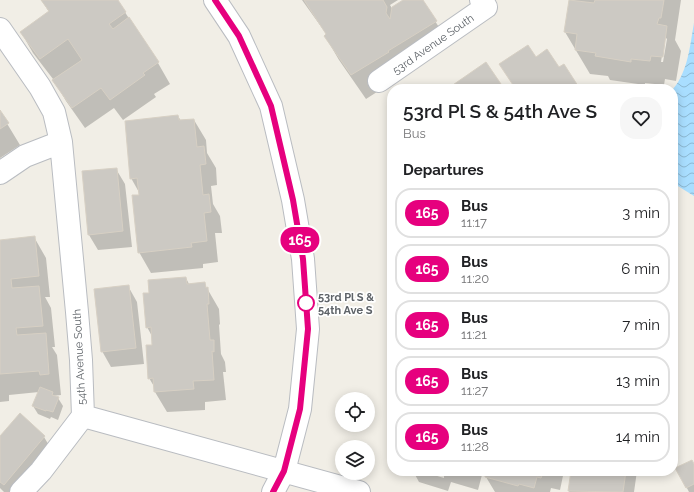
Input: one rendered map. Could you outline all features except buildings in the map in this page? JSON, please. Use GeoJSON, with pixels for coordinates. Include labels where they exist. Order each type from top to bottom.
{"type":"FeatureCollection","features":[{"type":"Feature","properties":{"kind":"street"},"geometry":{"type":"LineString","coordinates":[[215,0],[239,36],[271,106],[293,200],[303,259],[308,329],[300,409],[284,471],[273,492]]}},
{"type":"Feature","properties":{"kind":"street","name":"53rd Avenue South"},"geometry":{"type":"LineString","coordinates":[[379,81],[486,2]]}},
{"type":"Feature","properties":{"kind":"street","name":"54th Avenue South"},"geometry":{"type":"LineString","coordinates":[[0,29],[40,87],[54,112],[61,142],[81,360],[83,416],[359,492]]}},
{"type":"Feature","properties":{"kind":"street"},"geometry":{"type":"LineString","coordinates":[[0,173],[25,156],[61,142]]}},
{"type":"Feature","properties":{"kind":"street"},"geometry":{"type":"LineString","coordinates":[[21,492],[41,471],[83,416]]}},
{"type":"Feature","properties":{"kind":"water"},"geometry":{"type":"Polygon","coordinates":[[[694,23],[694,196],[678,186],[678,84],[677,84],[682,75],[690,49],[694,23]]]}},
{"type":"Feature","properties":{"kind":"bus line","name":"165"},"geometry":{"type":"LineString","coordinates":[[215,0],[239,36],[271,106],[293,200],[303,259],[308,329],[300,409],[284,471],[273,492]]}},
{"type":"Feature","properties":{"kind":"place","name":"53rd Pl S & 54th Ave S"},"geometry":{"type":"Point","coordinates":[306,303]}}]}
